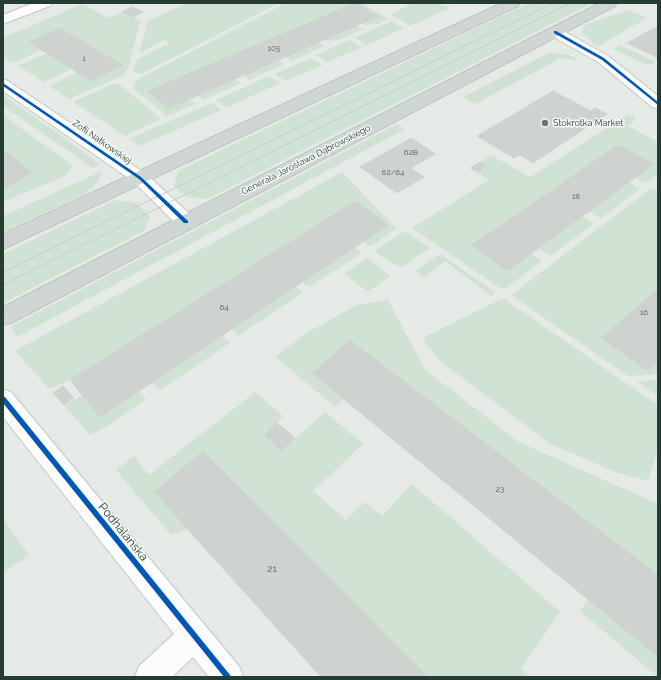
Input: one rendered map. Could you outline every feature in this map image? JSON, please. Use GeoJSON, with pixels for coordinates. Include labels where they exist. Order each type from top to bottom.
{"type":"FeatureCollection","features":[{"type":"Feature","properties":{"kind":"main road"},"geometry":{"type":"LineString","coordinates":[[3,242],[513,3]]}},
{"type":"Feature","properties":{"kind":"main road","name":"Generała Jarosława Dąbrowskiego"},"geometry":{"type":"LineString","coordinates":[[3,317],[610,3]]}},
{"type":"Feature","properties":{"kind":"street"},"geometry":{"type":"LineString","coordinates":[[3,20],[45,3]]}},
{"type":"Feature","properties":{"kind":"street"},"geometry":{"type":"LineString","coordinates":[[555,32],[603,60],[658,104]]}},
{"type":"Feature","properties":{"kind":"street","name":"Zofii Nałkowskiej"},"geometry":{"type":"LineString","coordinates":[[3,84],[140,178],[186,222]]}},
{"type":"Feature","properties":{"kind":"street"},"geometry":{"type":"LineString","coordinates":[[642,90],[658,86]]}},
{"type":"Feature","properties":{"kind":"street","name":"Podhalańska"},"geometry":{"type":"LineString","coordinates":[[3,399],[228,677]]}},
{"type":"Feature","properties":{"kind":"street"},"geometry":{"type":"LineString","coordinates":[[150,677],[194,636]]}},
{"type":"Feature","properties":{"kind":"green space"},"geometry":{"type":"Polygon","coordinates":[[[186,3],[279,3],[141,74],[133,72],[137,59],[170,43],[165,40],[139,53],[146,30],[146,25],[149,21],[186,3]]]}},
{"type":"Feature","properties":{"kind":"green space"},"geometry":{"type":"Polygon","coordinates":[[[286,3],[355,3],[169,108],[189,99],[195,104],[167,116],[135,90],[134,84],[138,79],[286,3]]]}},
{"type":"Feature","properties":{"kind":"green space"},"geometry":{"type":"Polygon","coordinates":[[[355,3],[361,3],[388,19],[378,24],[365,25],[361,23],[377,15],[355,3]]]}},
{"type":"Feature","properties":{"kind":"green space"},"geometry":{"type":"Polygon","coordinates":[[[414,3],[439,3],[450,8],[410,26],[390,14],[414,3]]]}},
{"type":"Feature","properties":{"kind":"green space"},"geometry":{"type":"Polygon","coordinates":[[[529,3],[593,3],[207,199],[187,197],[174,186],[178,171],[529,3]]]}},
{"type":"Feature","properties":{"kind":"green space"},"geometry":{"type":"Polygon","coordinates":[[[82,4],[109,18],[122,12],[140,21],[140,23],[128,69],[123,75],[69,99],[49,86],[78,72],[122,64],[60,28],[29,42],[42,50],[13,63],[3,57],[3,38],[82,4]]]}},
{"type":"Feature","properties":{"kind":"green space"},"geometry":{"type":"Polygon","coordinates":[[[629,10],[647,18],[597,47],[584,35],[582,31],[583,27],[587,24],[629,10]]]}},
{"type":"Feature","properties":{"kind":"green space"},"geometry":{"type":"Polygon","coordinates":[[[391,21],[404,28],[367,45],[355,38],[391,21]]]}},
{"type":"Feature","properties":{"kind":"green space"},"geometry":{"type":"Polygon","coordinates":[[[356,25],[363,29],[339,40],[327,41],[324,39],[356,25]]]}},
{"type":"Feature","properties":{"kind":"green space"},"geometry":{"type":"Polygon","coordinates":[[[350,40],[362,47],[327,62],[316,55],[350,40]]]}},
{"type":"Feature","properties":{"kind":"green space"},"geometry":{"type":"Polygon","coordinates":[[[318,42],[325,46],[292,61],[285,56],[318,42]]]}},
{"type":"Feature","properties":{"kind":"green space"},"geometry":{"type":"Polygon","coordinates":[[[620,45],[656,62],[651,65],[644,64],[613,49],[620,45]]]}},
{"type":"Feature","properties":{"kind":"green space"},"geometry":{"type":"Polygon","coordinates":[[[47,53],[72,69],[44,82],[18,66],[47,53]]]}},
{"type":"Feature","properties":{"kind":"green space"},"geometry":{"type":"Polygon","coordinates":[[[549,53],[565,54],[581,61],[561,58],[475,104],[463,97],[549,53]]]}},
{"type":"Feature","properties":{"kind":"green space"},"geometry":{"type":"Polygon","coordinates":[[[311,58],[323,65],[286,81],[275,74],[311,58]]]}},
{"type":"Feature","properties":{"kind":"green space"},"geometry":{"type":"Polygon","coordinates":[[[278,60],[284,64],[249,80],[243,75],[278,60]]]}},
{"type":"Feature","properties":{"kind":"green space"},"geometry":{"type":"Polygon","coordinates":[[[269,76],[280,83],[226,108],[216,100],[269,76]]]}},
{"type":"Feature","properties":{"kind":"green space"},"geometry":{"type":"Polygon","coordinates":[[[235,79],[241,83],[204,100],[198,95],[235,79]]]}},
{"type":"Feature","properties":{"kind":"green space"},"geometry":{"type":"Polygon","coordinates":[[[118,83],[161,119],[125,136],[73,102],[112,84],[118,83]]]}},
{"type":"Feature","properties":{"kind":"green space"},"geometry":{"type":"Polygon","coordinates":[[[3,95],[100,164],[93,168],[3,106],[3,95]]]}},
{"type":"Feature","properties":{"kind":"green space"},"geometry":{"type":"Polygon","coordinates":[[[212,103],[221,110],[140,146],[129,139],[212,103]]]}},
{"type":"Feature","properties":{"kind":"green space"},"geometry":{"type":"Polygon","coordinates":[[[629,114],[635,118],[634,121],[628,126],[658,142],[658,174],[646,183],[635,178],[653,164],[618,145],[471,244],[531,253],[542,261],[506,288],[500,288],[412,228],[489,180],[477,172],[487,167],[480,162],[491,155],[530,177],[629,114]]]}},
{"type":"Feature","properties":{"kind":"green space"},"geometry":{"type":"Polygon","coordinates":[[[3,115],[73,166],[67,175],[3,202],[3,189],[32,173],[3,150],[3,115]]]}},
{"type":"Feature","properties":{"kind":"green space"},"geometry":{"type":"Polygon","coordinates":[[[397,124],[405,129],[17,337],[10,327],[397,124]]]}},
{"type":"Feature","properties":{"kind":"green space"},"geometry":{"type":"Polygon","coordinates":[[[102,171],[99,180],[83,195],[3,232],[3,216],[102,171]]]}},
{"type":"Feature","properties":{"kind":"green space"},"geometry":{"type":"Polygon","coordinates":[[[342,172],[396,228],[370,247],[363,241],[388,225],[355,201],[70,380],[49,389],[15,351],[342,172]]]}},
{"type":"Feature","properties":{"kind":"green space"},"geometry":{"type":"Polygon","coordinates":[[[629,182],[640,189],[601,218],[589,211],[629,182]]]}},
{"type":"Feature","properties":{"kind":"green space"},"geometry":{"type":"Polygon","coordinates":[[[652,188],[658,189],[658,289],[601,338],[647,371],[658,362],[658,374],[628,376],[511,295],[652,188]]]}},
{"type":"Feature","properties":{"kind":"green space"},"geometry":{"type":"Polygon","coordinates":[[[116,200],[136,203],[150,216],[145,230],[3,303],[3,254],[116,200]]]}},
{"type":"Feature","properties":{"kind":"green space"},"geometry":{"type":"Polygon","coordinates":[[[583,216],[594,223],[550,256],[538,248],[583,216]]]}},
{"type":"Feature","properties":{"kind":"green space"},"geometry":{"type":"Polygon","coordinates":[[[405,231],[430,248],[402,267],[389,262],[374,251],[405,231]]]}},
{"type":"Feature","properties":{"kind":"green space"},"geometry":{"type":"Polygon","coordinates":[[[354,247],[362,253],[309,287],[302,282],[354,247]]]}},
{"type":"Feature","properties":{"kind":"green space"},"geometry":{"type":"Polygon","coordinates":[[[440,254],[495,292],[491,296],[445,261],[424,277],[416,271],[440,254]]]}},
{"type":"Feature","properties":{"kind":"green space"},"geometry":{"type":"Polygon","coordinates":[[[367,258],[390,276],[368,292],[344,274],[367,258]]]}},
{"type":"Feature","properties":{"kind":"green space"},"geometry":{"type":"Polygon","coordinates":[[[295,286],[302,293],[238,336],[231,329],[295,286]]]}},
{"type":"Feature","properties":{"kind":"green space"},"geometry":{"type":"Polygon","coordinates":[[[504,299],[658,405],[658,447],[648,481],[615,472],[549,443],[440,361],[422,338],[499,300],[504,299]]]}},
{"type":"Feature","properties":{"kind":"green space"},"geometry":{"type":"Polygon","coordinates":[[[388,300],[425,370],[519,442],[658,504],[658,575],[350,340],[312,373],[344,399],[335,407],[276,357],[306,333],[357,305],[388,300]]]}},
{"type":"Feature","properties":{"kind":"green space"},"geometry":{"type":"Polygon","coordinates":[[[222,335],[230,343],[160,390],[152,382],[222,335]]]}},
{"type":"Feature","properties":{"kind":"green space"},"geometry":{"type":"Polygon","coordinates":[[[658,380],[658,396],[636,381],[658,380]]]}},
{"type":"Feature","properties":{"kind":"green space"},"geometry":{"type":"Polygon","coordinates":[[[139,390],[146,399],[107,426],[90,435],[64,405],[83,395],[139,390]]]}},
{"type":"Feature","properties":{"kind":"green space"},"geometry":{"type":"Polygon","coordinates":[[[255,392],[283,416],[264,435],[281,451],[325,412],[363,444],[313,491],[346,520],[365,502],[382,516],[412,484],[560,612],[521,669],[529,677],[428,677],[203,451],[154,492],[187,529],[171,535],[116,470],[134,456],[149,475],[255,392]]]}},
{"type":"Feature","properties":{"kind":"green space"},"geometry":{"type":"Polygon","coordinates":[[[3,518],[29,555],[3,573],[3,518]]]}},
{"type":"Feature","properties":{"kind":"green space"},"geometry":{"type":"Polygon","coordinates":[[[588,600],[658,657],[658,677],[580,611],[588,600]]]}},
{"type":"Feature","properties":{"kind":"building"},"geometry":{"type":"Polygon","coordinates":[[[355,3],[378,16],[169,108],[148,91],[355,3]]]}},
{"type":"Feature","properties":{"kind":"building"},"geometry":{"type":"Polygon","coordinates":[[[133,7],[143,12],[133,17],[122,12],[133,7]]]}},
{"type":"Feature","properties":{"kind":"building"},"geometry":{"type":"Polygon","coordinates":[[[658,26],[658,58],[627,43],[658,26]]]}},
{"type":"Feature","properties":{"kind":"building"},"geometry":{"type":"Polygon","coordinates":[[[60,28],[123,65],[91,81],[29,42],[60,28]]]}},
{"type":"Feature","properties":{"kind":"building"},"geometry":{"type":"Polygon","coordinates":[[[553,91],[591,111],[595,108],[607,114],[533,163],[520,155],[514,158],[477,136],[553,91]]]}},
{"type":"Feature","properties":{"kind":"building"},"geometry":{"type":"Polygon","coordinates":[[[411,138],[435,154],[411,168],[387,152],[411,138]]]}},
{"type":"Feature","properties":{"kind":"building"},"geometry":{"type":"Polygon","coordinates":[[[618,145],[654,164],[507,271],[471,245],[618,145]]]}},
{"type":"Feature","properties":{"kind":"building"},"geometry":{"type":"Polygon","coordinates":[[[3,150],[23,165],[3,176],[3,150]]]}},
{"type":"Feature","properties":{"kind":"building"},"geometry":{"type":"Polygon","coordinates":[[[387,152],[424,177],[397,193],[360,167],[387,152]]]}},
{"type":"Feature","properties":{"kind":"building"},"geometry":{"type":"Polygon","coordinates":[[[480,162],[487,166],[477,172],[470,168],[480,162]]]}},
{"type":"Feature","properties":{"kind":"building"},"geometry":{"type":"Polygon","coordinates":[[[23,165],[32,173],[3,189],[3,176],[23,165]]]}},
{"type":"Feature","properties":{"kind":"building"},"geometry":{"type":"Polygon","coordinates":[[[355,201],[388,225],[100,417],[70,380],[355,201]]]}},
{"type":"Feature","properties":{"kind":"building"},"geometry":{"type":"Polygon","coordinates":[[[658,289],[658,362],[648,371],[601,338],[658,289]]]}},
{"type":"Feature","properties":{"kind":"building"},"geometry":{"type":"Polygon","coordinates":[[[350,340],[658,575],[658,657],[312,373],[350,340]]]}},
{"type":"Feature","properties":{"kind":"building"},"geometry":{"type":"Polygon","coordinates":[[[63,386],[74,398],[64,405],[53,393],[63,386]]]}},
{"type":"Feature","properties":{"kind":"building"},"geometry":{"type":"Polygon","coordinates":[[[277,423],[295,438],[281,451],[264,435],[277,423]]]}},
{"type":"Feature","properties":{"kind":"building"},"geometry":{"type":"Polygon","coordinates":[[[203,451],[428,677],[321,677],[154,492],[203,451]]]}},
{"type":"Feature","properties":{"kind":"tram line"},"geometry":{"type":"LineString","coordinates":[[3,272],[553,3]]}},
{"type":"Feature","properties":{"kind":"tram line"},"geometry":{"type":"LineString","coordinates":[[3,285],[571,3]]}},
{"type":"Feature","properties":{"kind":"cycle path"},"geometry":{"type":"LineString","coordinates":[[555,32],[603,59],[658,104]]}},
{"type":"Feature","properties":{"kind":"cycle path"},"geometry":{"type":"LineString","coordinates":[[3,84],[140,178],[186,222]]}},
{"type":"Feature","properties":{"kind":"cycle path"},"geometry":{"type":"LineString","coordinates":[[3,399],[228,677]]}},
{"type":"Feature","properties":{"kind":"place","name":"Stokrotka Market"},"geometry":{"type":"Point","coordinates":[545,123]}}]}
